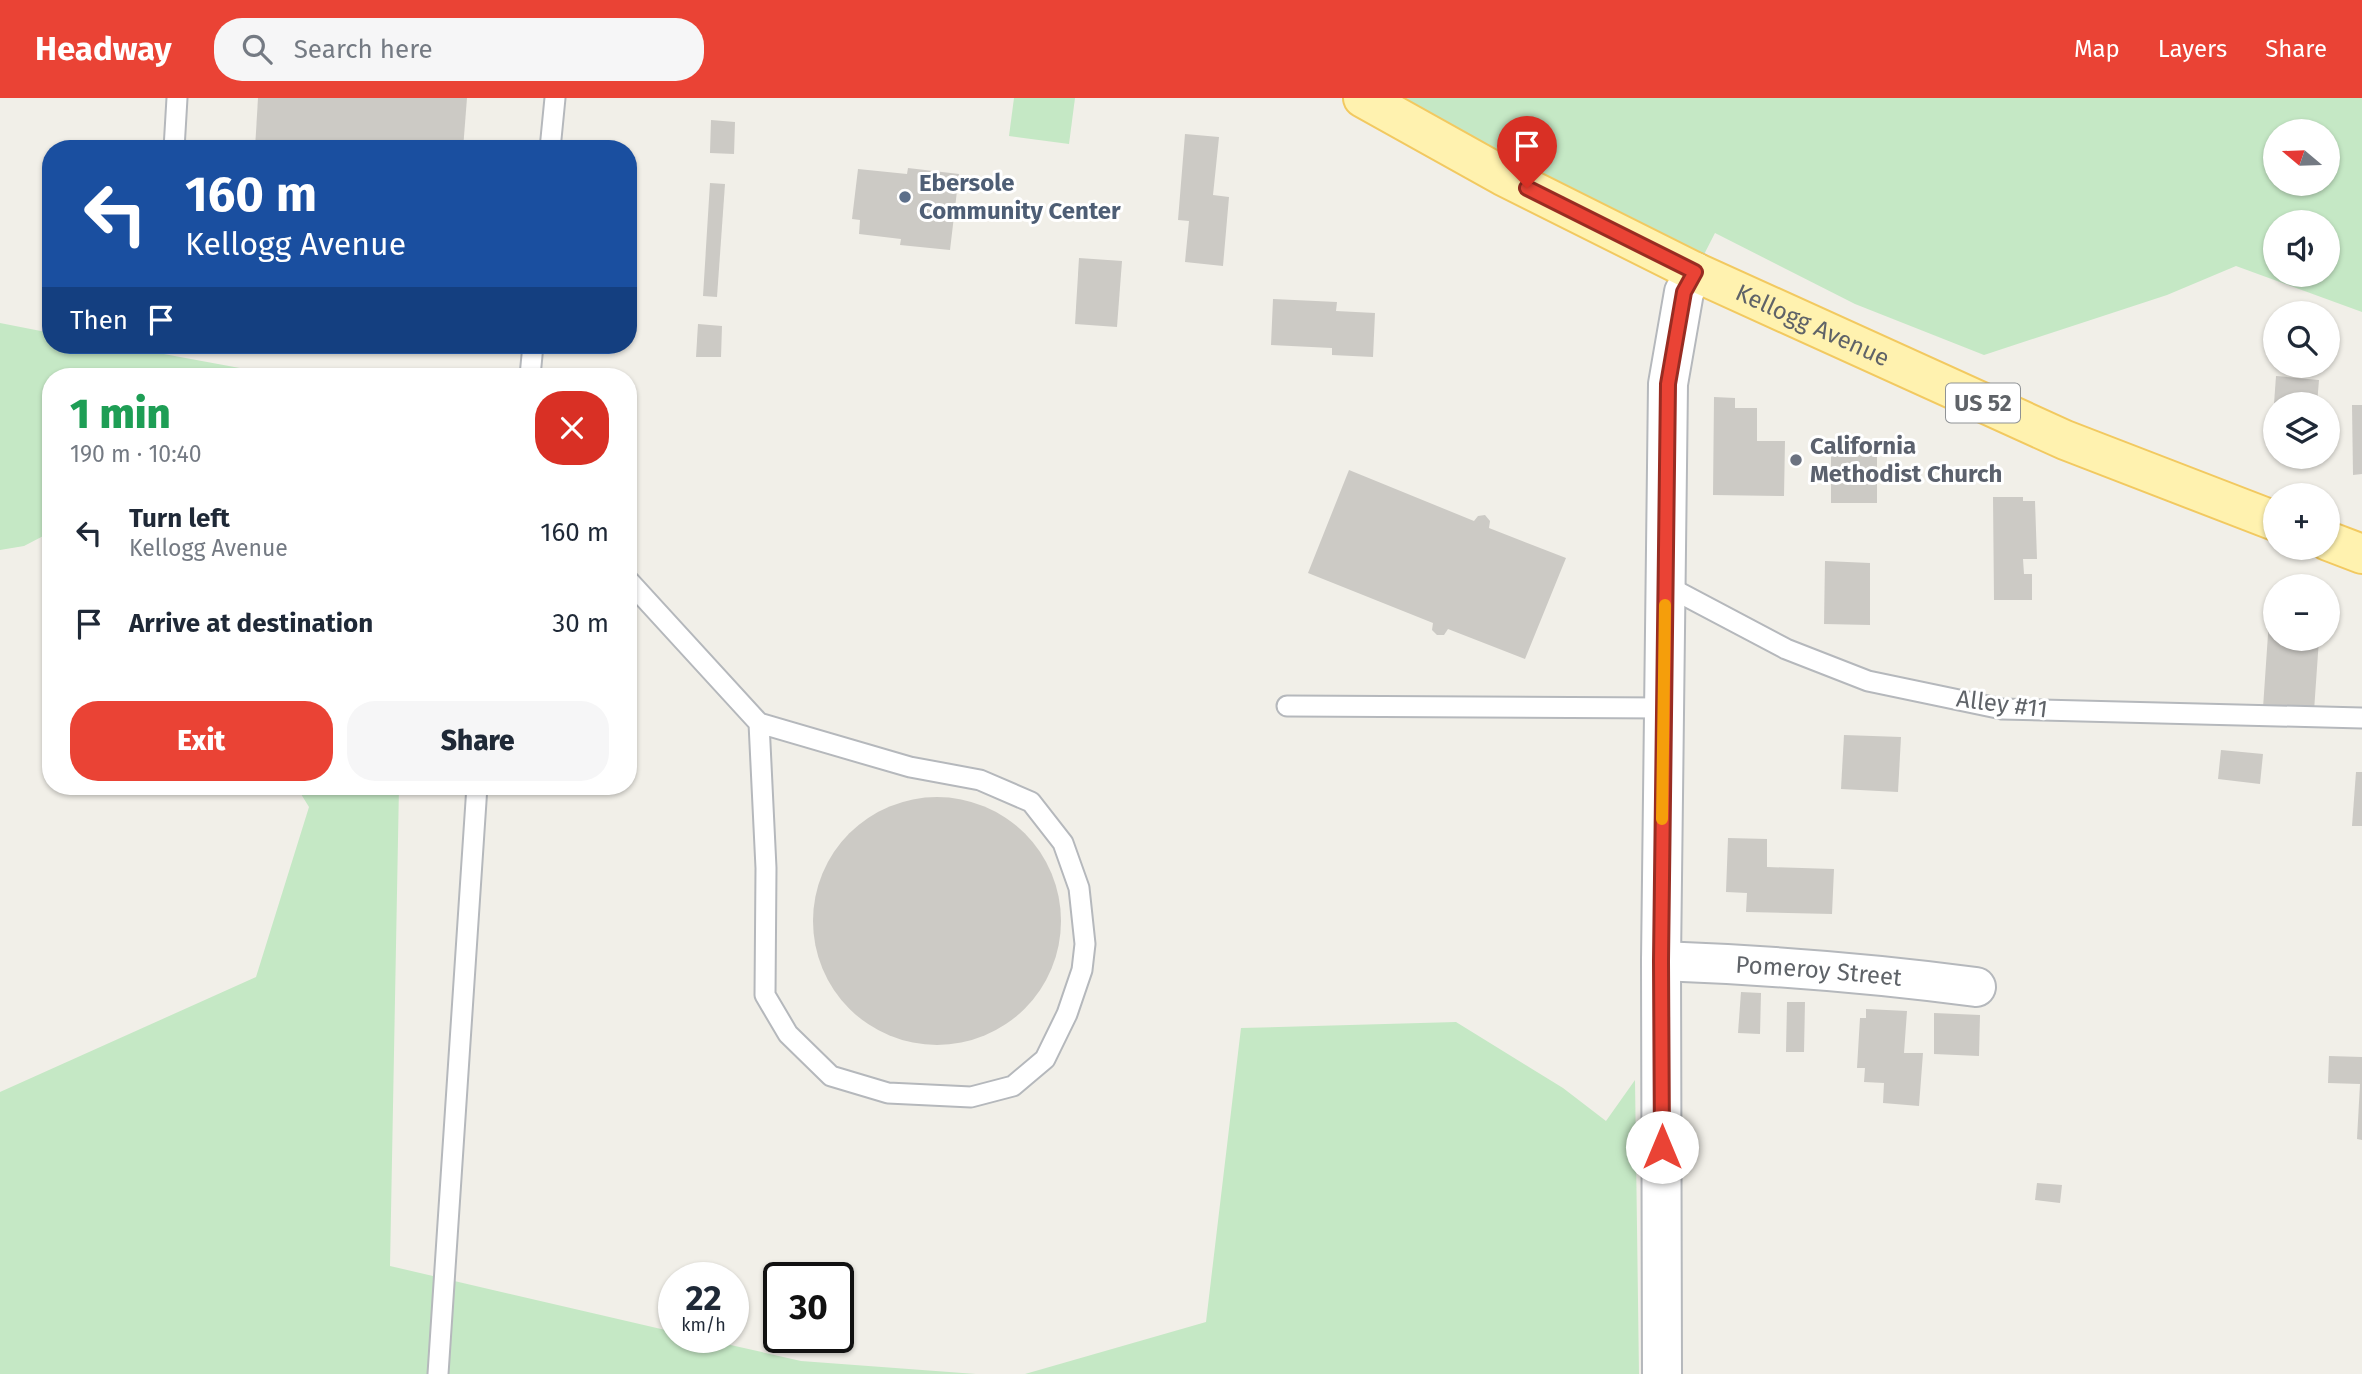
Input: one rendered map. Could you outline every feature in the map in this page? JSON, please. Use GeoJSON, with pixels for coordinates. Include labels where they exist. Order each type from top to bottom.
{"type":"FeatureCollection","features":[{"type":"Feature","properties":{"kind":"main road","name":"Kellogg Avenue"},"geometry":{"type":"LineString","coordinates":[[1363,98],[1503,176],[1695,272],[2065,440],[2263,516]]}},
{"type":"Feature","properties":{"kind":"main road"},"geometry":{"type":"LineString","coordinates":[[2340,546],[2362,554]]}},
{"type":"Feature","properties":{"kind":"street"},"geometry":{"type":"LineString","coordinates":[[1662,1374],[1661,961],[1668,384],[1684,292],[1695,272]]}},
{"type":"Feature","properties":{"kind":"street","name":"Pomeroy Street"},"geometry":{"type":"LineString","coordinates":[[1661,961],[1775,965],[1976,987]]}},
{"type":"Feature","properties":{"kind":"lane"},"geometry":{"type":"LineString","coordinates":[[175,140],[177,98]]}},
{"type":"Feature","properties":{"kind":"lane"},"geometry":{"type":"LineString","coordinates":[[551,140],[555,98]]}},
{"type":"Feature","properties":{"kind":"lane","name":"Alley #11"},"geometry":{"type":"LineString","coordinates":[[1665,585],[1786,649],[1868,681],[2002,709],[2362,718]]}},
{"type":"Feature","properties":{"kind":"lane"},"geometry":{"type":"LineString","coordinates":[[637,590],[759,723],[910,767],[980,780],[1031,802],[1063,843],[1079,888],[1085,944],[1082,970],[1067,1014],[1045,1059],[1013,1086],[971,1097],[888,1093],[831,1076],[788,1034],[765,995],[766,868],[759,723]]}},
{"type":"Feature","properties":{"kind":"lane"},"geometry":{"type":"LineString","coordinates":[[1287,706],[1664,708]]}},
{"type":"Feature","properties":{"kind":"lane"},"geometry":{"type":"LineString","coordinates":[[438,1374],[476,795]]}},
{"type":"Feature","properties":{"kind":"green space"},"geometry":{"type":"Polygon","coordinates":[[[1014,98],[1075,98],[1069,144],[1009,136],[1014,98]]]}},
{"type":"Feature","properties":{"kind":"green space"},"geometry":{"type":"Polygon","coordinates":[[[1363,98],[2362,98],[2362,312],[2340,304],[2340,301],[2332,301],[2294,287],[2340,287],[2340,210],[2263,210],[2263,276],[2236,266],[2167,295],[1984,355],[1855,304],[1715,233],[1695,272],[1363,98]]]}},
{"type":"Feature","properties":{"kind":"green space"},"geometry":{"type":"Polygon","coordinates":[[[0,323],[42,331],[42,354],[164,354],[240,368],[42,368],[42,537],[24,546],[0,550],[0,323]]]}},
{"type":"Feature","properties":{"kind":"green space"},"geometry":{"type":"Polygon","coordinates":[[[302,795],[399,795],[390,1266],[658,1328],[658,1353],[749,1353],[749,1349],[801,1361],[976,1374],[0,1374],[0,1092],[256,977],[309,807],[302,795]]]}},
{"type":"Feature","properties":{"kind":"green space"},"geometry":{"type":"Polygon","coordinates":[[[1456,1022],[1563,1088],[1606,1121],[1635,1080],[1639,1374],[1025,1374],[1206,1322],[1241,1028],[1456,1022]]]}},
{"type":"Feature","properties":{"kind":"building"},"geometry":{"type":"Polygon","coordinates":[[[258,98],[467,98],[464,140],[256,140],[258,98]]]}},
{"type":"Feature","properties":{"kind":"building"},"geometry":{"type":"Polygon","coordinates":[[[711,120],[735,122],[734,154],[710,153],[711,120]]]}},
{"type":"Feature","properties":{"kind":"building"},"geometry":{"type":"Polygon","coordinates":[[[1185,134],[1219,137],[1213,195],[1229,197],[1223,266],[1185,262],[1189,221],[1178,220],[1185,134]]]}},
{"type":"Feature","properties":{"kind":"building","name":"Ebersole Community Center"},"geometry":{"type":"Polygon","coordinates":[[[908,168],[959,174],[950,250],[900,245],[901,239],[859,234],[860,220],[852,219],[858,169],[907,174],[908,168]]]}},
{"type":"Feature","properties":{"kind":"building"},"geometry":{"type":"Polygon","coordinates":[[[710,183],[725,184],[717,297],[703,296],[710,183]]]}},
{"type":"Feature","properties":{"kind":"building"},"geometry":{"type":"Polygon","coordinates":[[[1079,258],[1122,261],[1117,327],[1075,324],[1079,258]]]}},
{"type":"Feature","properties":{"kind":"building"},"geometry":{"type":"Polygon","coordinates":[[[1273,299],[1337,302],[1336,311],[1375,313],[1373,357],[1332,355],[1332,348],[1271,345],[1273,299]]]}},
{"type":"Feature","properties":{"kind":"building"},"geometry":{"type":"Polygon","coordinates":[[[698,324],[722,326],[721,357],[696,357],[698,324]]]}},
{"type":"Feature","properties":{"kind":"building"},"geometry":{"type":"Polygon","coordinates":[[[2276,378],[2319,380],[2318,392],[2275,392],[2276,378]]]}},
{"type":"Feature","properties":{"kind":"building"},"geometry":{"type":"Polygon","coordinates":[[[1714,397],[1735,398],[1735,408],[1757,408],[1757,441],[1785,441],[1784,496],[1713,495],[1714,397]]]}},
{"type":"Feature","properties":{"kind":"building"},"geometry":{"type":"Polygon","coordinates":[[[2352,405],[2362,405],[2362,474],[2353,475],[2352,405]]]}},
{"type":"Feature","properties":{"kind":"building"},"geometry":{"type":"Polygon","coordinates":[[[1831,443],[1877,444],[1877,503],[1831,503],[1831,443]]]}},
{"type":"Feature","properties":{"kind":"building"},"geometry":{"type":"Polygon","coordinates":[[[1349,470],[1474,521],[1478,516],[1485,515],[1490,521],[1489,528],[1566,558],[1525,659],[1448,629],[1444,635],[1437,635],[1432,630],[1433,623],[1308,573],[1349,470]]]}},
{"type":"Feature","properties":{"kind":"building"},"geometry":{"type":"Polygon","coordinates":[[[1993,497],[2023,497],[2023,501],[2035,501],[2037,559],[2023,559],[2024,574],[2032,574],[2032,600],[1994,600],[1993,497]]]}},
{"type":"Feature","properties":{"kind":"building"},"geometry":{"type":"Polygon","coordinates":[[[1825,561],[1870,563],[1870,625],[1824,624],[1825,561]]]}},
{"type":"Feature","properties":{"kind":"building"},"geometry":{"type":"Polygon","coordinates":[[[2267,651],[2318,651],[2314,711],[2263,708],[2267,651]]]}},
{"type":"Feature","properties":{"kind":"building"},"geometry":{"type":"Polygon","coordinates":[[[1844,735],[1901,737],[1898,792],[1841,789],[1844,735]]]}},
{"type":"Feature","properties":{"kind":"building"},"geometry":{"type":"Polygon","coordinates":[[[2221,750],[2263,754],[2260,784],[2218,779],[2221,750]]]}},
{"type":"Feature","properties":{"kind":"building"},"geometry":{"type":"Polygon","coordinates":[[[2356,772],[2362,772],[2362,826],[2352,826],[2356,772]]]}},
{"type":"Feature","properties":{"kind":"building"},"geometry":{"type":"Polygon","coordinates":[[[937,797],[973,802],[1006,818],[1025,833],[1040,852],[1056,885],[1061,921],[1056,957],[1040,990],[1025,1009],[1006,1024],[973,1040],[937,1045],[901,1040],[868,1024],[849,1009],[834,990],[818,957],[813,921],[818,885],[834,852],[849,833],[868,818],[901,802],[937,797]]]}},
{"type":"Feature","properties":{"kind":"building"},"geometry":{"type":"Polygon","coordinates":[[[1728,838],[1767,839],[1767,867],[1834,869],[1832,914],[1746,912],[1747,893],[1726,892],[1728,838]]]}},
{"type":"Feature","properties":{"kind":"building"},"geometry":{"type":"Polygon","coordinates":[[[1741,992],[1761,993],[1760,1034],[1738,1033],[1741,992]]]}},
{"type":"Feature","properties":{"kind":"building"},"geometry":{"type":"Polygon","coordinates":[[[1787,1002],[1805,1002],[1804,1052],[1786,1052],[1787,1002]]]}},
{"type":"Feature","properties":{"kind":"building"},"geometry":{"type":"Polygon","coordinates":[[[1866,1009],[1907,1011],[1904,1053],[1923,1053],[1919,1106],[1883,1103],[1884,1083],[1864,1082],[1865,1068],[1857,1068],[1860,1018],[1866,1018],[1866,1009]]]}},
{"type":"Feature","properties":{"kind":"building"},"geometry":{"type":"Polygon","coordinates":[[[1934,1013],[1980,1015],[1979,1056],[1934,1054],[1934,1013]]]}},
{"type":"Feature","properties":{"kind":"building"},"geometry":{"type":"Polygon","coordinates":[[[2329,1056],[2362,1057],[2362,1140],[2357,1139],[2360,1084],[2328,1083],[2329,1056]]]}},
{"type":"Feature","properties":{"kind":"building"},"geometry":{"type":"Polygon","coordinates":[[[2037,1183],[2062,1185],[2060,1203],[2035,1200],[2037,1183]]]}},
{"type":"Feature","properties":{"kind":"slow traffic"},"geometry":{"type":"LineString","coordinates":[[1662,819],[1665,605]]}},
{"type":"Feature","properties":{"kind":"place","name":"Ebersole Community Center"},"geometry":{"type":"Point","coordinates":[905,197]}},
{"type":"Feature","properties":{"kind":"place","name":"California Methodist Church"},"geometry":{"type":"Point","coordinates":[1796,460]}},
{"type":"Feature","properties":{"kind":"route"},"geometry":{"type":"LineString","coordinates":[[1527,188],[1695,272],[1684,292],[1668,384],[1661,961],[1662,1147]]}}]}
